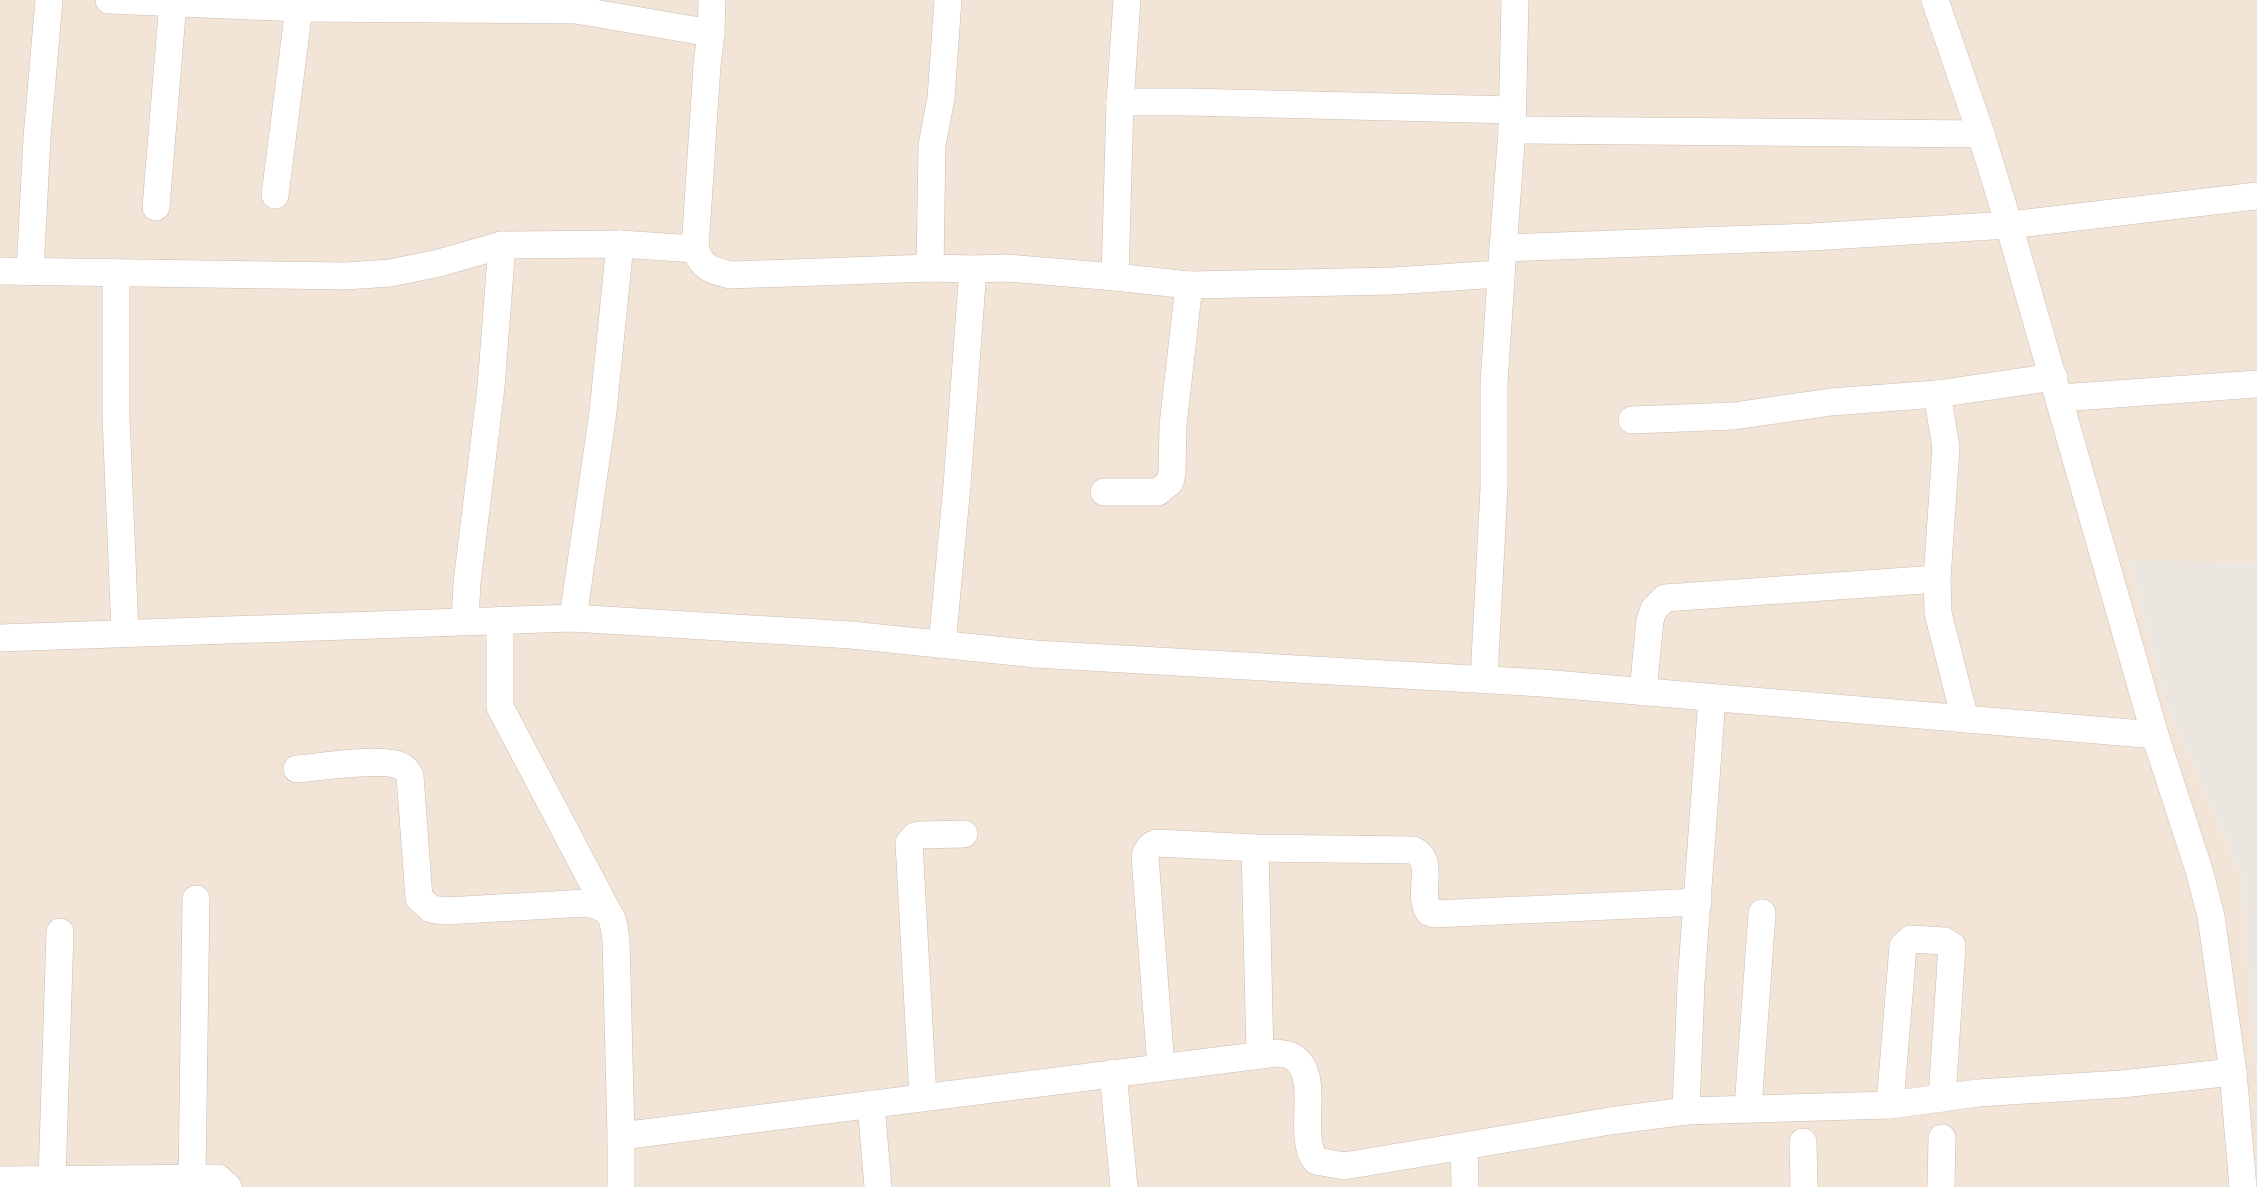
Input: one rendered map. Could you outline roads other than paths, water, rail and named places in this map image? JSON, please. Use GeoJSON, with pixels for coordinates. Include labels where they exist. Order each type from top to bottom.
{"type":"FeatureCollection","features":[{"type":"Feature","properties":{"kind":"street"},"geometry":{"type":"LineString","coordinates":[[30,272],[37,138],[49,0]]}},
{"type":"Feature","properties":{"kind":"street"},"geometry":{"type":"LineString","coordinates":[[109,0],[299,8],[576,5],[711,33]]}},
{"type":"Feature","properties":{"kind":"street"},"geometry":{"type":"LineString","coordinates":[[712,0],[695,249],[701,263],[710,269],[731,275],[930,268],[1007,268],[1189,285],[1393,281],[1502,261],[1811,237],[2009,225],[2257,196]]}},
{"type":"Feature","properties":{"kind":"street"},"geometry":{"type":"LineString","coordinates":[[930,268],[932,145],[941,98],[948,0]]}},
{"type":"Feature","properties":{"kind":"street"},"geometry":{"type":"LineString","coordinates":[[1115,277],[1120,102],[1127,0]]}},
{"type":"Feature","properties":{"kind":"street"},"geometry":{"type":"LineString","coordinates":[[1484,679],[1494,488],[1494,384],[1513,120],[1515,0]]}},
{"type":"Feature","properties":{"kind":"street"},"geometry":{"type":"LineString","coordinates":[[1935,0],[1981,134],[2009,225],[2155,735],[2199,870],[2211,916],[2233,1072],[2243,1187]]}},
{"type":"Feature","properties":{"kind":"street"},"geometry":{"type":"LineString","coordinates":[[156,207],[173,2]]}},
{"type":"Feature","properties":{"kind":"street"},"geometry":{"type":"LineString","coordinates":[[275,195],[299,8]]}},
{"type":"Feature","properties":{"kind":"street"},"geometry":{"type":"LineString","coordinates":[[1120,102],[1187,102],[1513,120],[1981,134]]}},
{"type":"Feature","properties":{"kind":"street"},"geometry":{"type":"LineString","coordinates":[[0,271],[346,276],[390,273],[439,263],[502,245],[621,244],[695,249]]}},
{"type":"Feature","properties":{"kind":"street"},"geometry":{"type":"LineString","coordinates":[[573,618],[591,509],[621,244]]}},
{"type":"Feature","properties":{"kind":"street"},"geometry":{"type":"LineString","coordinates":[[465,621],[467,583],[491,387],[502,245]]}},
{"type":"Feature","properties":{"kind":"street"},"geometry":{"type":"LineString","coordinates":[[942,645],[957,485],[973,269]]}},
{"type":"Feature","properties":{"kind":"street"},"geometry":{"type":"LineString","coordinates":[[116,273],[116,417],[125,632]]}},
{"type":"Feature","properties":{"kind":"street"},"geometry":{"type":"LineString","coordinates":[[1104,492],[1158,492],[1170,482],[1173,424],[1189,285]]}},
{"type":"Feature","properties":{"kind":"street"},"geometry":{"type":"LineString","coordinates":[[1632,420],[1734,416],[1831,402],[1937,394],[2057,388],[2257,384]]}},
{"type":"Feature","properties":{"kind":"street"},"geometry":{"type":"LineString","coordinates":[[1937,394],[1946,447],[1937,579],[1938,613],[1965,719]]}},
{"type":"Feature","properties":{"kind":"street"},"geometry":{"type":"LineString","coordinates":[[1643,692],[1650,620],[1654,609],[1665,598],[1937,579]]}},
{"type":"Feature","properties":{"kind":"street"},"geometry":{"type":"LineString","coordinates":[[0,638],[573,618],[808,632],[1035,654],[1484,679],[2155,735]]}},
{"type":"Feature","properties":{"kind":"street"},"geometry":{"type":"LineString","coordinates":[[500,620],[500,707],[612,918],[616,940],[621,1187]]}},
{"type":"Feature","properties":{"kind":"street"},"geometry":{"type":"LineString","coordinates":[[1686,1111],[1712,698]]}},
{"type":"Feature","properties":{"kind":"street"},"geometry":{"type":"LineString","coordinates":[[297,769],[385,762],[401,766],[407,771],[410,776],[419,898],[430,909],[586,903],[607,910]]}},
{"type":"Feature","properties":{"kind":"street"},"geometry":{"type":"LineString","coordinates":[[923,1097],[909,843],[915,836],[920,835],[964,834]]}},
{"type":"Feature","properties":{"kind":"street"},"geometry":{"type":"LineString","coordinates":[[1161,1067],[1145,856],[1152,844],[1413,850],[1419,853],[1424,860],[1425,904],[1429,912],[1434,914],[1698,902]]}},
{"type":"Feature","properties":{"kind":"street"},"geometry":{"type":"LineString","coordinates":[[1255,848],[1260,1055]]}},
{"type":"Feature","properties":{"kind":"street"},"geometry":{"type":"LineString","coordinates":[[192,1178],[196,899]]}},
{"type":"Feature","properties":{"kind":"street"},"geometry":{"type":"LineString","coordinates":[[1748,1108],[1762,913]]}},
{"type":"Feature","properties":{"kind":"street"},"geometry":{"type":"LineString","coordinates":[[52,1179],[60,932]]}},
{"type":"Feature","properties":{"kind":"street"},"geometry":{"type":"LineString","coordinates":[[1890,1105],[1903,946],[1911,939],[1944,941],[1952,946],[1942,1098]]}},
{"type":"Feature","properties":{"kind":"street"},"geometry":{"type":"LineString","coordinates":[[621,1136],[1278,1053],[1291,1056],[1301,1065],[1307,1080],[1308,1146],[1316,1161],[1344,1166],[1610,1121],[1686,1111],[1890,1105],[1978,1093],[2122,1084],[2233,1072]]}},
{"type":"Feature","properties":{"kind":"street"},"geometry":{"type":"LineString","coordinates":[[1113,1073],[1124,1187]]}},
{"type":"Feature","properties":{"kind":"street"},"geometry":{"type":"LineString","coordinates":[[871,1104],[878,1187]]}},
{"type":"Feature","properties":{"kind":"street"},"geometry":{"type":"LineString","coordinates":[[1941,1187],[1942,1138]]}},
{"type":"Feature","properties":{"kind":"street"},"geometry":{"type":"LineString","coordinates":[[1803,1142],[1804,1187]]}},
{"type":"Feature","properties":{"kind":"street"},"geometry":{"type":"LineString","coordinates":[[1464,1146],[1465,1187]]}},
{"type":"Feature","properties":{"kind":"street"},"geometry":{"type":"LineString","coordinates":[[2,1182],[52,1179],[81,1183],[218,1178],[228,1187]]}}]}
